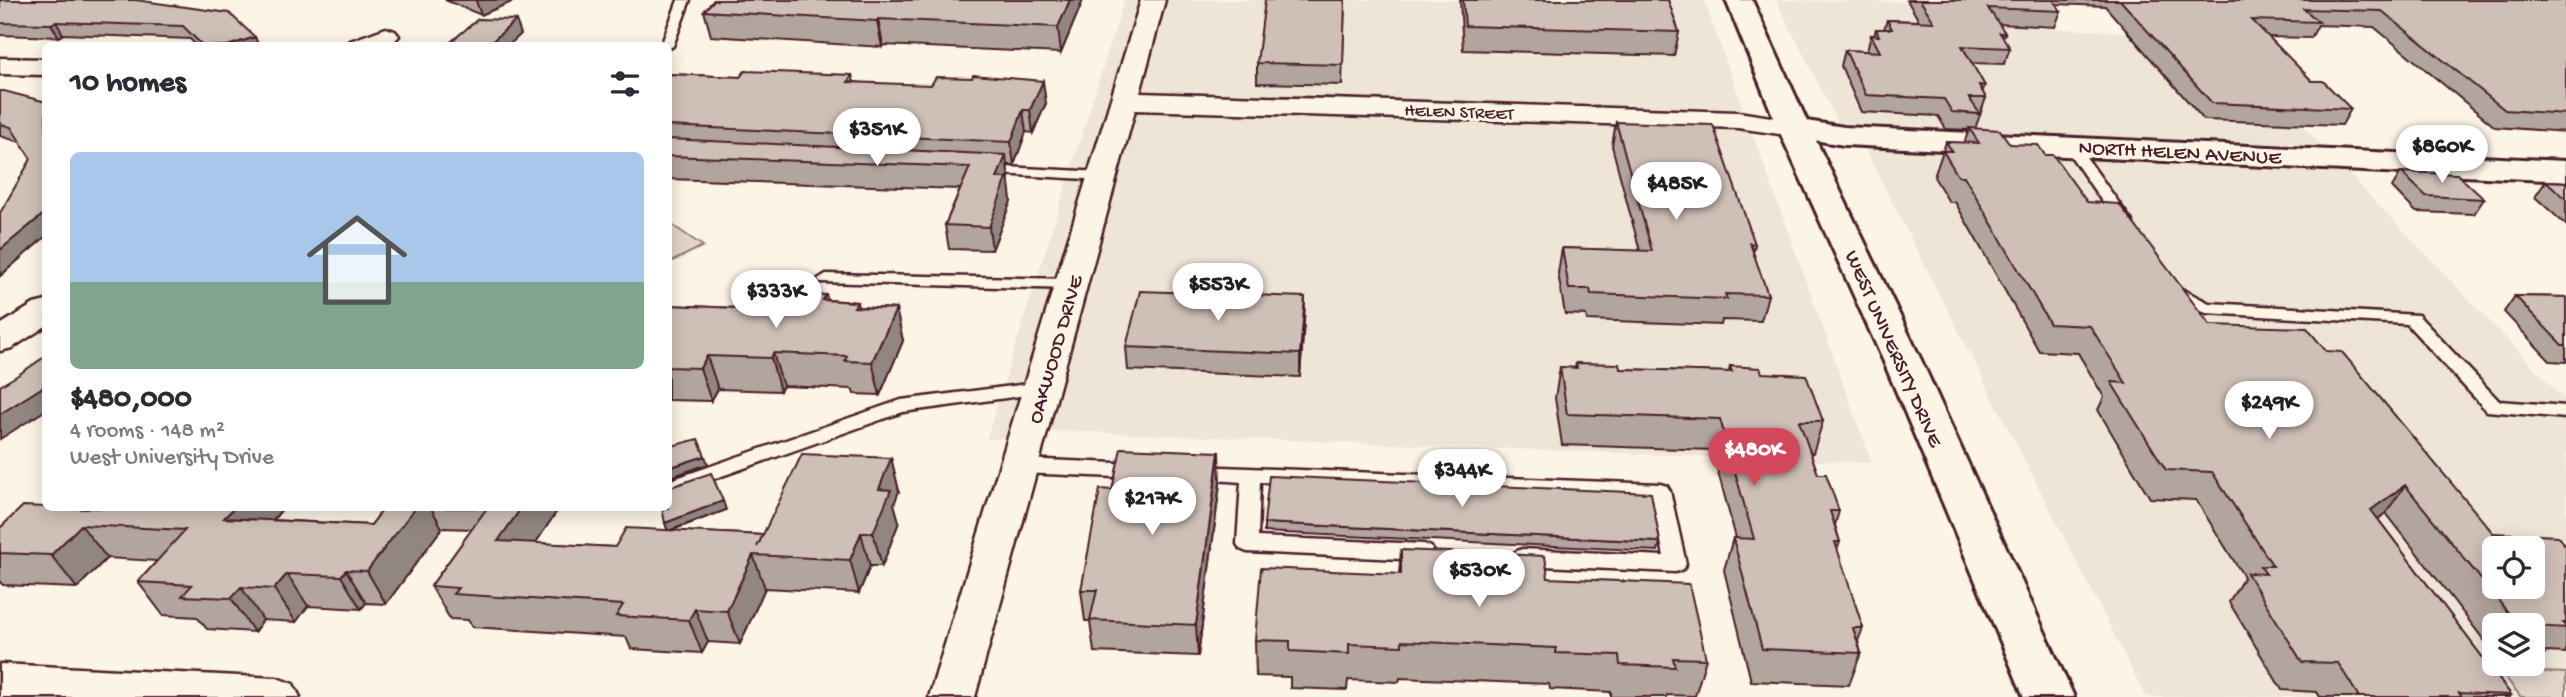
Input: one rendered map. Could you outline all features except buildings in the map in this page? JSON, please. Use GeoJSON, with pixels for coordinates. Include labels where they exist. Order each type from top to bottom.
{"type":"FeatureCollection","features":[{"type":"Feature","properties":{"kind":"main road","name":"WEST UNIVERSITY DRIVE"},"geometry":{"type":"LineString","coordinates":[[1739,0],[1794,128],[1903,362],[2049,697]]}},
{"type":"Feature","properties":{"kind":"main road","name":"NORTH HELEN AVENUE"},"geometry":{"type":"LineString","coordinates":[[1794,128],[1844,136],[2566,171]]}},
{"type":"Feature","properties":{"kind":"street","name":"OAKWOOD DRIVE"},"geometry":{"type":"LineString","coordinates":[[952,697],[1021,466],[1153,0]]}},
{"type":"Feature","properties":{"kind":"street"},"geometry":{"type":"LineString","coordinates":[[370,42],[386,36]]}},
{"type":"Feature","properties":{"kind":"street"},"geometry":{"type":"LineString","coordinates":[[0,66],[42,67]]}},
{"type":"Feature","properties":{"kind":"street","name":"HELEN STREET"},"geometry":{"type":"LineString","coordinates":[[1123,102],[1712,119],[1794,128]]}},
{"type":"Feature","properties":{"kind":"street"},"geometry":{"type":"LineString","coordinates":[[0,340],[42,314]]}},
{"type":"Feature","properties":{"kind":"street"},"geometry":{"type":"LineString","coordinates":[[0,681],[154,693],[277,697]]}},
{"type":"Feature","properties":{"kind":"lane"},"geometry":{"type":"LineString","coordinates":[[668,42],[684,0]]}},
{"type":"Feature","properties":{"kind":"lane"},"geometry":{"type":"LineString","coordinates":[[2070,146],[2133,234]]}},
{"type":"Feature","properties":{"kind":"lane"},"geometry":{"type":"LineString","coordinates":[[976,169],[1103,176]]}},
{"type":"Feature","properties":{"kind":"lane"},"geometry":{"type":"LineString","coordinates":[[2161,273],[2176,294],[2206,308],[2412,318],[2494,407],[2566,412]]}},
{"type":"Feature","properties":{"kind":"lane"},"geometry":{"type":"LineString","coordinates":[[826,279],[1072,284]]}},
{"type":"Feature","properties":{"kind":"lane"},"geometry":{"type":"LineString","coordinates":[[672,487],[901,406],[1043,388]]}},
{"type":"Feature","properties":{"kind":"lane"},"geometry":{"type":"LineString","coordinates":[[1021,466],[1660,491],[1676,564],[1496,556]]}},
{"type":"Feature","properties":{"kind":"lane"},"geometry":{"type":"LineString","coordinates":[[1251,475],[1247,544],[1440,553]]}},
{"type":"Feature","properties":{"kind":"shaded area"},"geometry":{"type":"Polygon","coordinates":[[[1124,0],[1704,0],[1872,463],[1061,431],[986,440],[1124,0]]]}},
{"type":"Feature","properties":{"kind":"shaded area"},"geometry":{"type":"Polygon","coordinates":[[[1776,0],[1920,2],[1933,22],[2223,37],[2326,151],[1838,123],[1776,0]]]}},
{"type":"Feature","properties":{"kind":"shaded area"},"geometry":{"type":"Polygon","coordinates":[[[1864,147],[2346,171],[2566,401],[2566,697],[2146,697],[1864,147]]]}},
{"type":"Feature","properties":{"kind":"shaded area"},"geometry":{"type":"Polygon","coordinates":[[[672,225],[703,246],[672,262],[672,225]]]}},
{"type":"Feature","properties":{"kind":"shaded area"},"geometry":{"type":"Polygon","coordinates":[[[2566,673],[2566,697],[2521,697],[2505,676],[2566,673]]]}}]}
